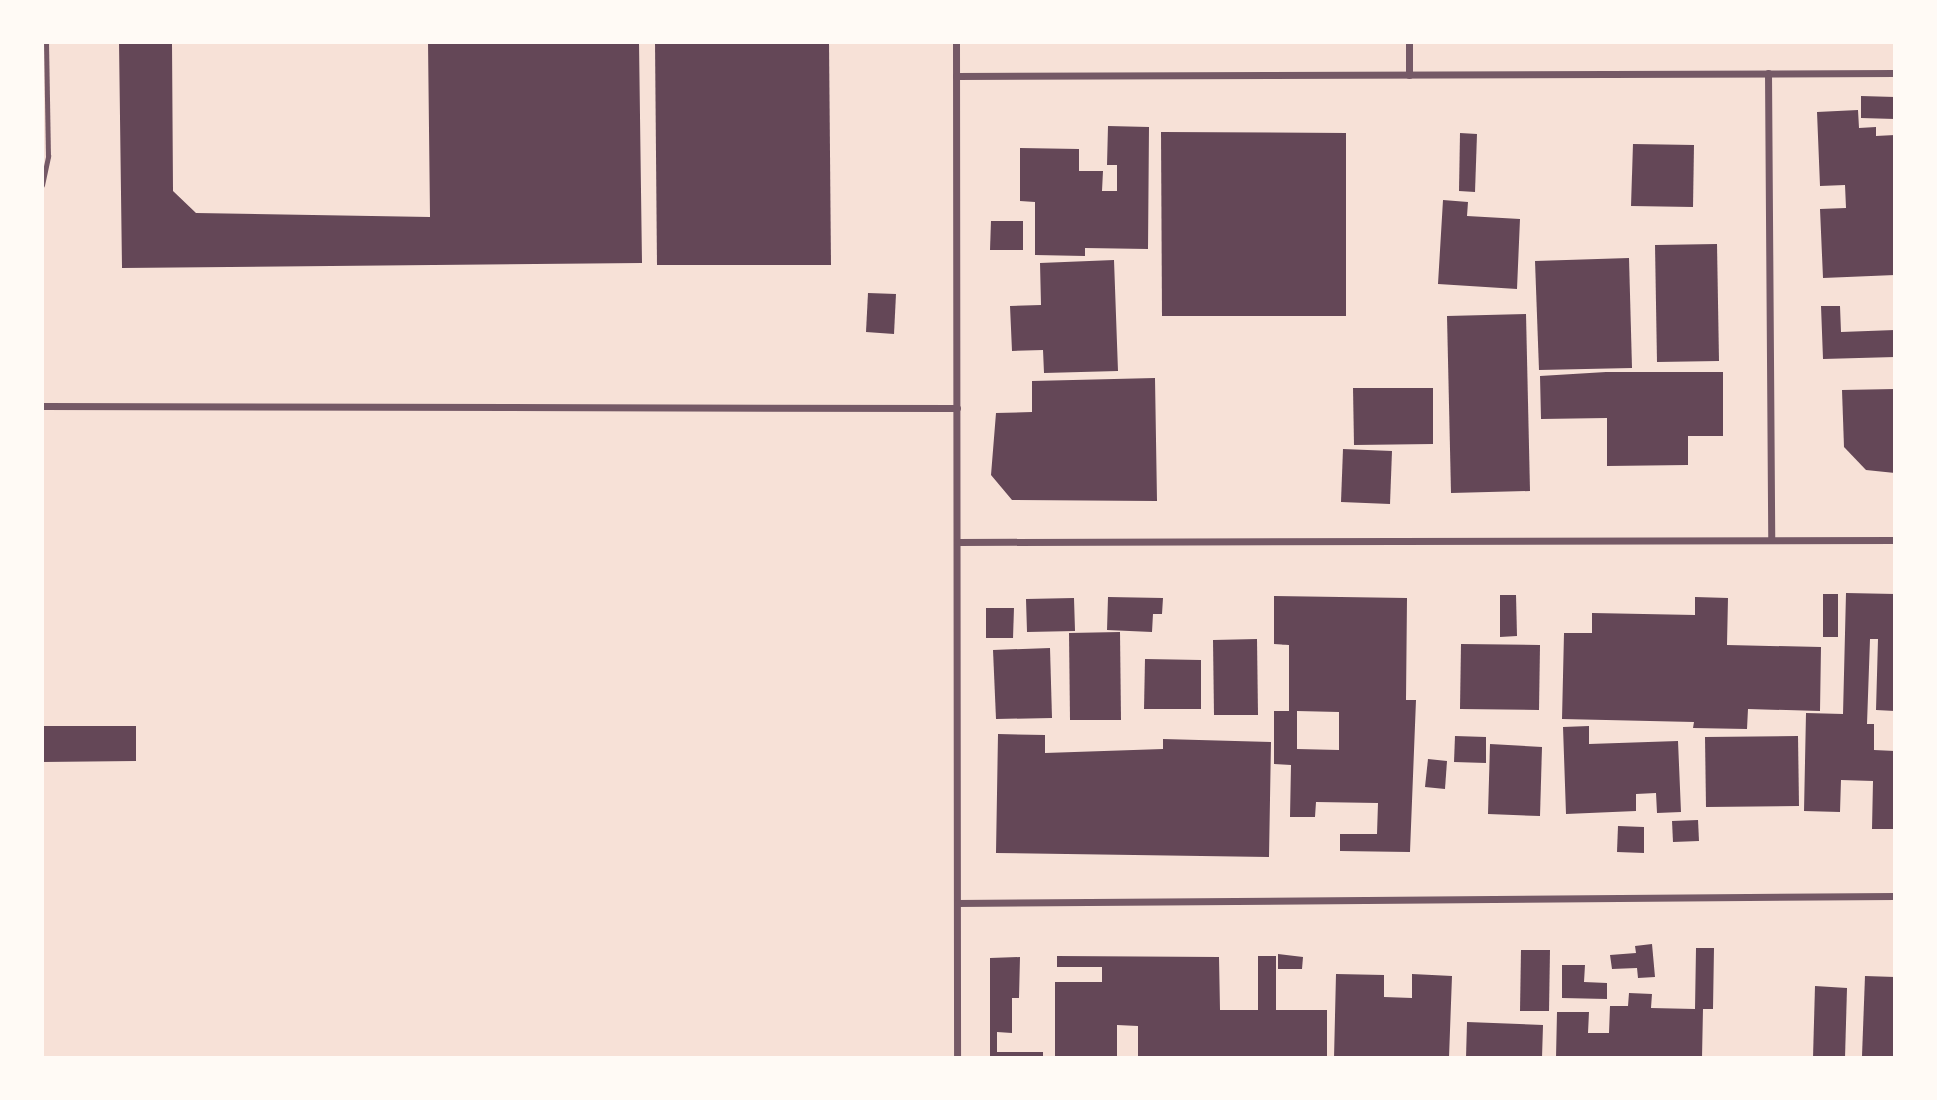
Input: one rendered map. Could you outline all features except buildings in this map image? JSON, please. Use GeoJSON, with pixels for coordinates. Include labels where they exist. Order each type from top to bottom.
{"type":"FeatureCollection","features":[{"type":"Feature","properties":{"kind":"street"},"geometry":{"type":"LineString","coordinates":[[956,42],[957,1058]]}},
{"type":"Feature","properties":{"kind":"street"},"geometry":{"type":"LineString","coordinates":[[1409,42],[1409,75]]}},
{"type":"Feature","properties":{"kind":"street"},"geometry":{"type":"LineString","coordinates":[[1768,73],[1771,539]]}},
{"type":"Feature","properties":{"kind":"street"},"geometry":{"type":"LineString","coordinates":[[956,76],[1895,73]]}},
{"type":"Feature","properties":{"kind":"street"},"geometry":{"type":"LineString","coordinates":[[42,406],[957,408]]}},
{"type":"Feature","properties":{"kind":"street"},"geometry":{"type":"LineString","coordinates":[[957,542],[1895,540]]}},
{"type":"Feature","properties":{"kind":"street"},"geometry":{"type":"LineString","coordinates":[[957,902],[1895,896]]}},
{"type":"Feature","properties":{"kind":"lane"},"geometry":{"type":"LineString","coordinates":[[42,185],[48,156],[46,42]]}}]}
